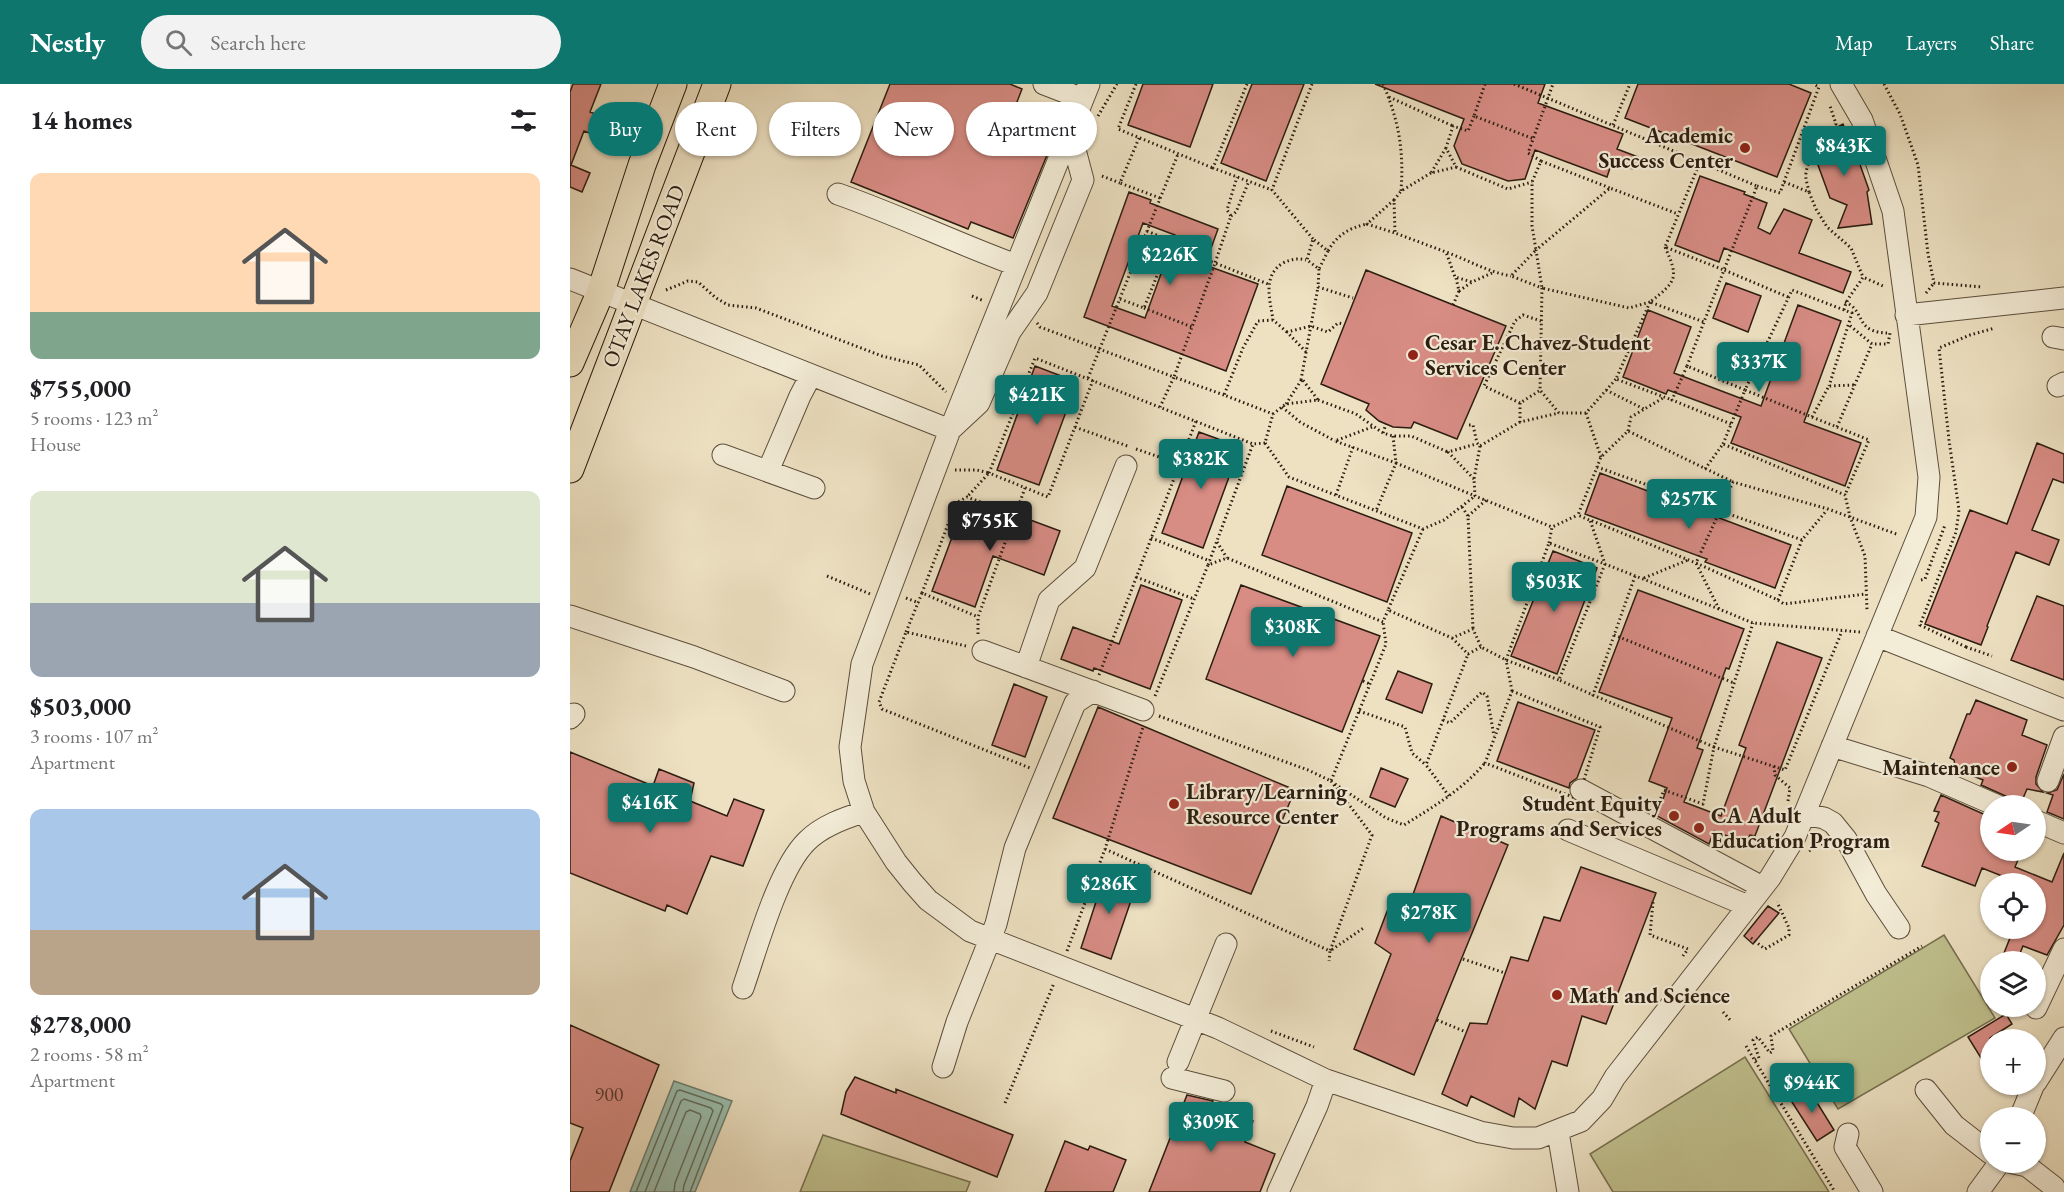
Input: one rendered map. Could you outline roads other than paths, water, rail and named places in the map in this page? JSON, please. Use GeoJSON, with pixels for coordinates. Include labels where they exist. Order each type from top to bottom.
{"type":"FeatureCollection","features":[{"type":"Feature","properties":{"kind":"main road","name":"OTAY LAKES ROAD"},"geometry":{"type":"LineString","coordinates":[[570,363],[601,291],[642,165],[674,84]]}},
{"type":"Feature","properties":{"kind":"main road","name":"OTAY LAKES ROAD"},"geometry":{"type":"LineString","coordinates":[[570,469],[717,84]]}},
{"type":"Feature","properties":{"kind":"street"},"geometry":{"type":"LineString","coordinates":[[1044,84],[1086,92]]}},
{"type":"Feature","properties":{"kind":"street"},"geometry":{"type":"LineString","coordinates":[[1055,156],[1016,265],[950,430],[862,664],[850,747],[854,781],[864,812],[896,862],[928,900],[970,931],[1218,1028],[1326,1080],[1480,1132],[1513,1138],[1538,1138],[1581,1121],[1602,1100],[1615,1077],[1748,906],[1769,894],[1832,746],[1871,631],[1926,517],[1929,477],[1893,210],[1862,120],[1834,91]]}},
{"type":"Feature","properties":{"kind":"street"},"geometry":{"type":"LineString","coordinates":[[950,430],[979,403],[1010,332],[1037,293],[1083,180],[1076,156]]}},
{"type":"Feature","properties":{"kind":"street"},"geometry":{"type":"LineString","coordinates":[[838,194],[881,209],[967,247],[1016,265]]}},
{"type":"Feature","properties":{"kind":"street"},"geometry":{"type":"LineString","coordinates":[[570,279],[950,430]]}},
{"type":"Feature","properties":{"kind":"street"},"geometry":{"type":"LineString","coordinates":[[1906,315],[2064,298]]}},
{"type":"Feature","properties":{"kind":"street"},"geometry":{"type":"LineString","coordinates":[[768,471],[800,396],[812,375]]}},
{"type":"Feature","properties":{"kind":"street"},"geometry":{"type":"LineString","coordinates":[[723,455],[814,488]]}},
{"type":"Feature","properties":{"kind":"street"},"geometry":{"type":"LineString","coordinates":[[1026,667],[1049,600],[1085,568],[1126,466]]}},
{"type":"Feature","properties":{"kind":"street"},"geometry":{"type":"LineString","coordinates":[[570,616],[694,657],[783,691]]}},
{"type":"Feature","properties":{"kind":"street"},"geometry":{"type":"LineString","coordinates":[[1871,631],[2064,710]]}},
{"type":"Feature","properties":{"kind":"street"},"geometry":{"type":"LineString","coordinates":[[980,650],[1149,712]]}},
{"type":"Feature","properties":{"kind":"street"},"geometry":{"type":"LineString","coordinates":[[943,1067],[957,1022],[996,924],[1015,848],[1075,703],[1093,691]]}},
{"type":"Feature","properties":{"kind":"street"},"geometry":{"type":"LineString","coordinates":[[2048,781],[2064,737]]}},
{"type":"Feature","properties":{"kind":"street"},"geometry":{"type":"LineString","coordinates":[[1832,746],[1929,776],[1980,798]]}},
{"type":"Feature","properties":{"kind":"street"},"geometry":{"type":"LineString","coordinates":[[1581,790],[1769,894]]}},
{"type":"Feature","properties":{"kind":"street"},"geometry":{"type":"LineString","coordinates":[[743,988],[790,863],[807,841],[838,820],[864,812]]}},
{"type":"Feature","properties":{"kind":"street"},"geometry":{"type":"LineString","coordinates":[[1804,814],[1824,818],[1833,823],[1846,839],[1876,894],[1899,928]]}},
{"type":"Feature","properties":{"kind":"street"},"geometry":{"type":"LineString","coordinates":[[2046,825],[2064,833]]}},
{"type":"Feature","properties":{"kind":"street"},"geometry":{"type":"LineString","coordinates":[[1568,831],[1748,906]]}},
{"type":"Feature","properties":{"kind":"street"},"geometry":{"type":"LineString","coordinates":[[1224,1091],[1175,1070],[1226,944]]}},
{"type":"Feature","properties":{"kind":"street"},"geometry":{"type":"LineString","coordinates":[[2046,987],[2064,949]]}},
{"type":"Feature","properties":{"kind":"street"},"geometry":{"type":"LineString","coordinates":[[2046,1066],[2064,1038]]}},
{"type":"Feature","properties":{"kind":"street"},"geometry":{"type":"LineString","coordinates":[[1278,1192],[1317,1106],[1326,1080]]}},
{"type":"Feature","properties":{"kind":"street"},"geometry":{"type":"LineString","coordinates":[[1926,1090],[1953,1125],[1980,1145]]}},
{"type":"Feature","properties":{"kind":"street"},"geometry":{"type":"LineString","coordinates":[[1558,1132],[1568,1192]]}},
{"type":"Feature","properties":{"kind":"street"},"geometry":{"type":"LineString","coordinates":[[1848,1134],[1845,1148],[1872,1192]]}},
{"type":"Feature","properties":{"kind":"street"},"geometry":{"type":"LineString","coordinates":[[1977,1192],[1992,1173]]}},
{"type":"Feature","properties":{"kind":"street"},"geometry":{"type":"LineString","coordinates":[[2037,1173],[2054,1187],[2056,1192]]}},
{"type":"Feature","properties":{"kind":"water"},"geometry":{"type":"Polygon","coordinates":[[[674,1081],[732,1101],[695,1192],[630,1192],[674,1081]]]}},
{"type":"Feature","properties":{"kind":"place","name":"Academic Success Center"},"geometry":{"type":"Point","coordinates":[1745,148]}},
{"type":"Feature","properties":{"kind":"place","name":"Cesar E. Chavez-Student Services Center"},"geometry":{"type":"Point","coordinates":[1413,355]}},
{"type":"Feature","properties":{"kind":"place","name":"Maintenance"},"geometry":{"type":"Point","coordinates":[2012,767]}},
{"type":"Feature","properties":{"kind":"place","name":"Library/Learning Resource Center"},"geometry":{"type":"Point","coordinates":[1174,804]}},
{"type":"Feature","properties":{"kind":"place","name":"Student Equity Programs and Services"},"geometry":{"type":"Point","coordinates":[1674,816]}},
{"type":"Feature","properties":{"kind":"place","name":"CA Adult Education Program"},"geometry":{"type":"Point","coordinates":[1699,828]}},
{"type":"Feature","properties":{"kind":"place","name":"Math and Science"},"geometry":{"type":"Point","coordinates":[1557,995]}}]}
